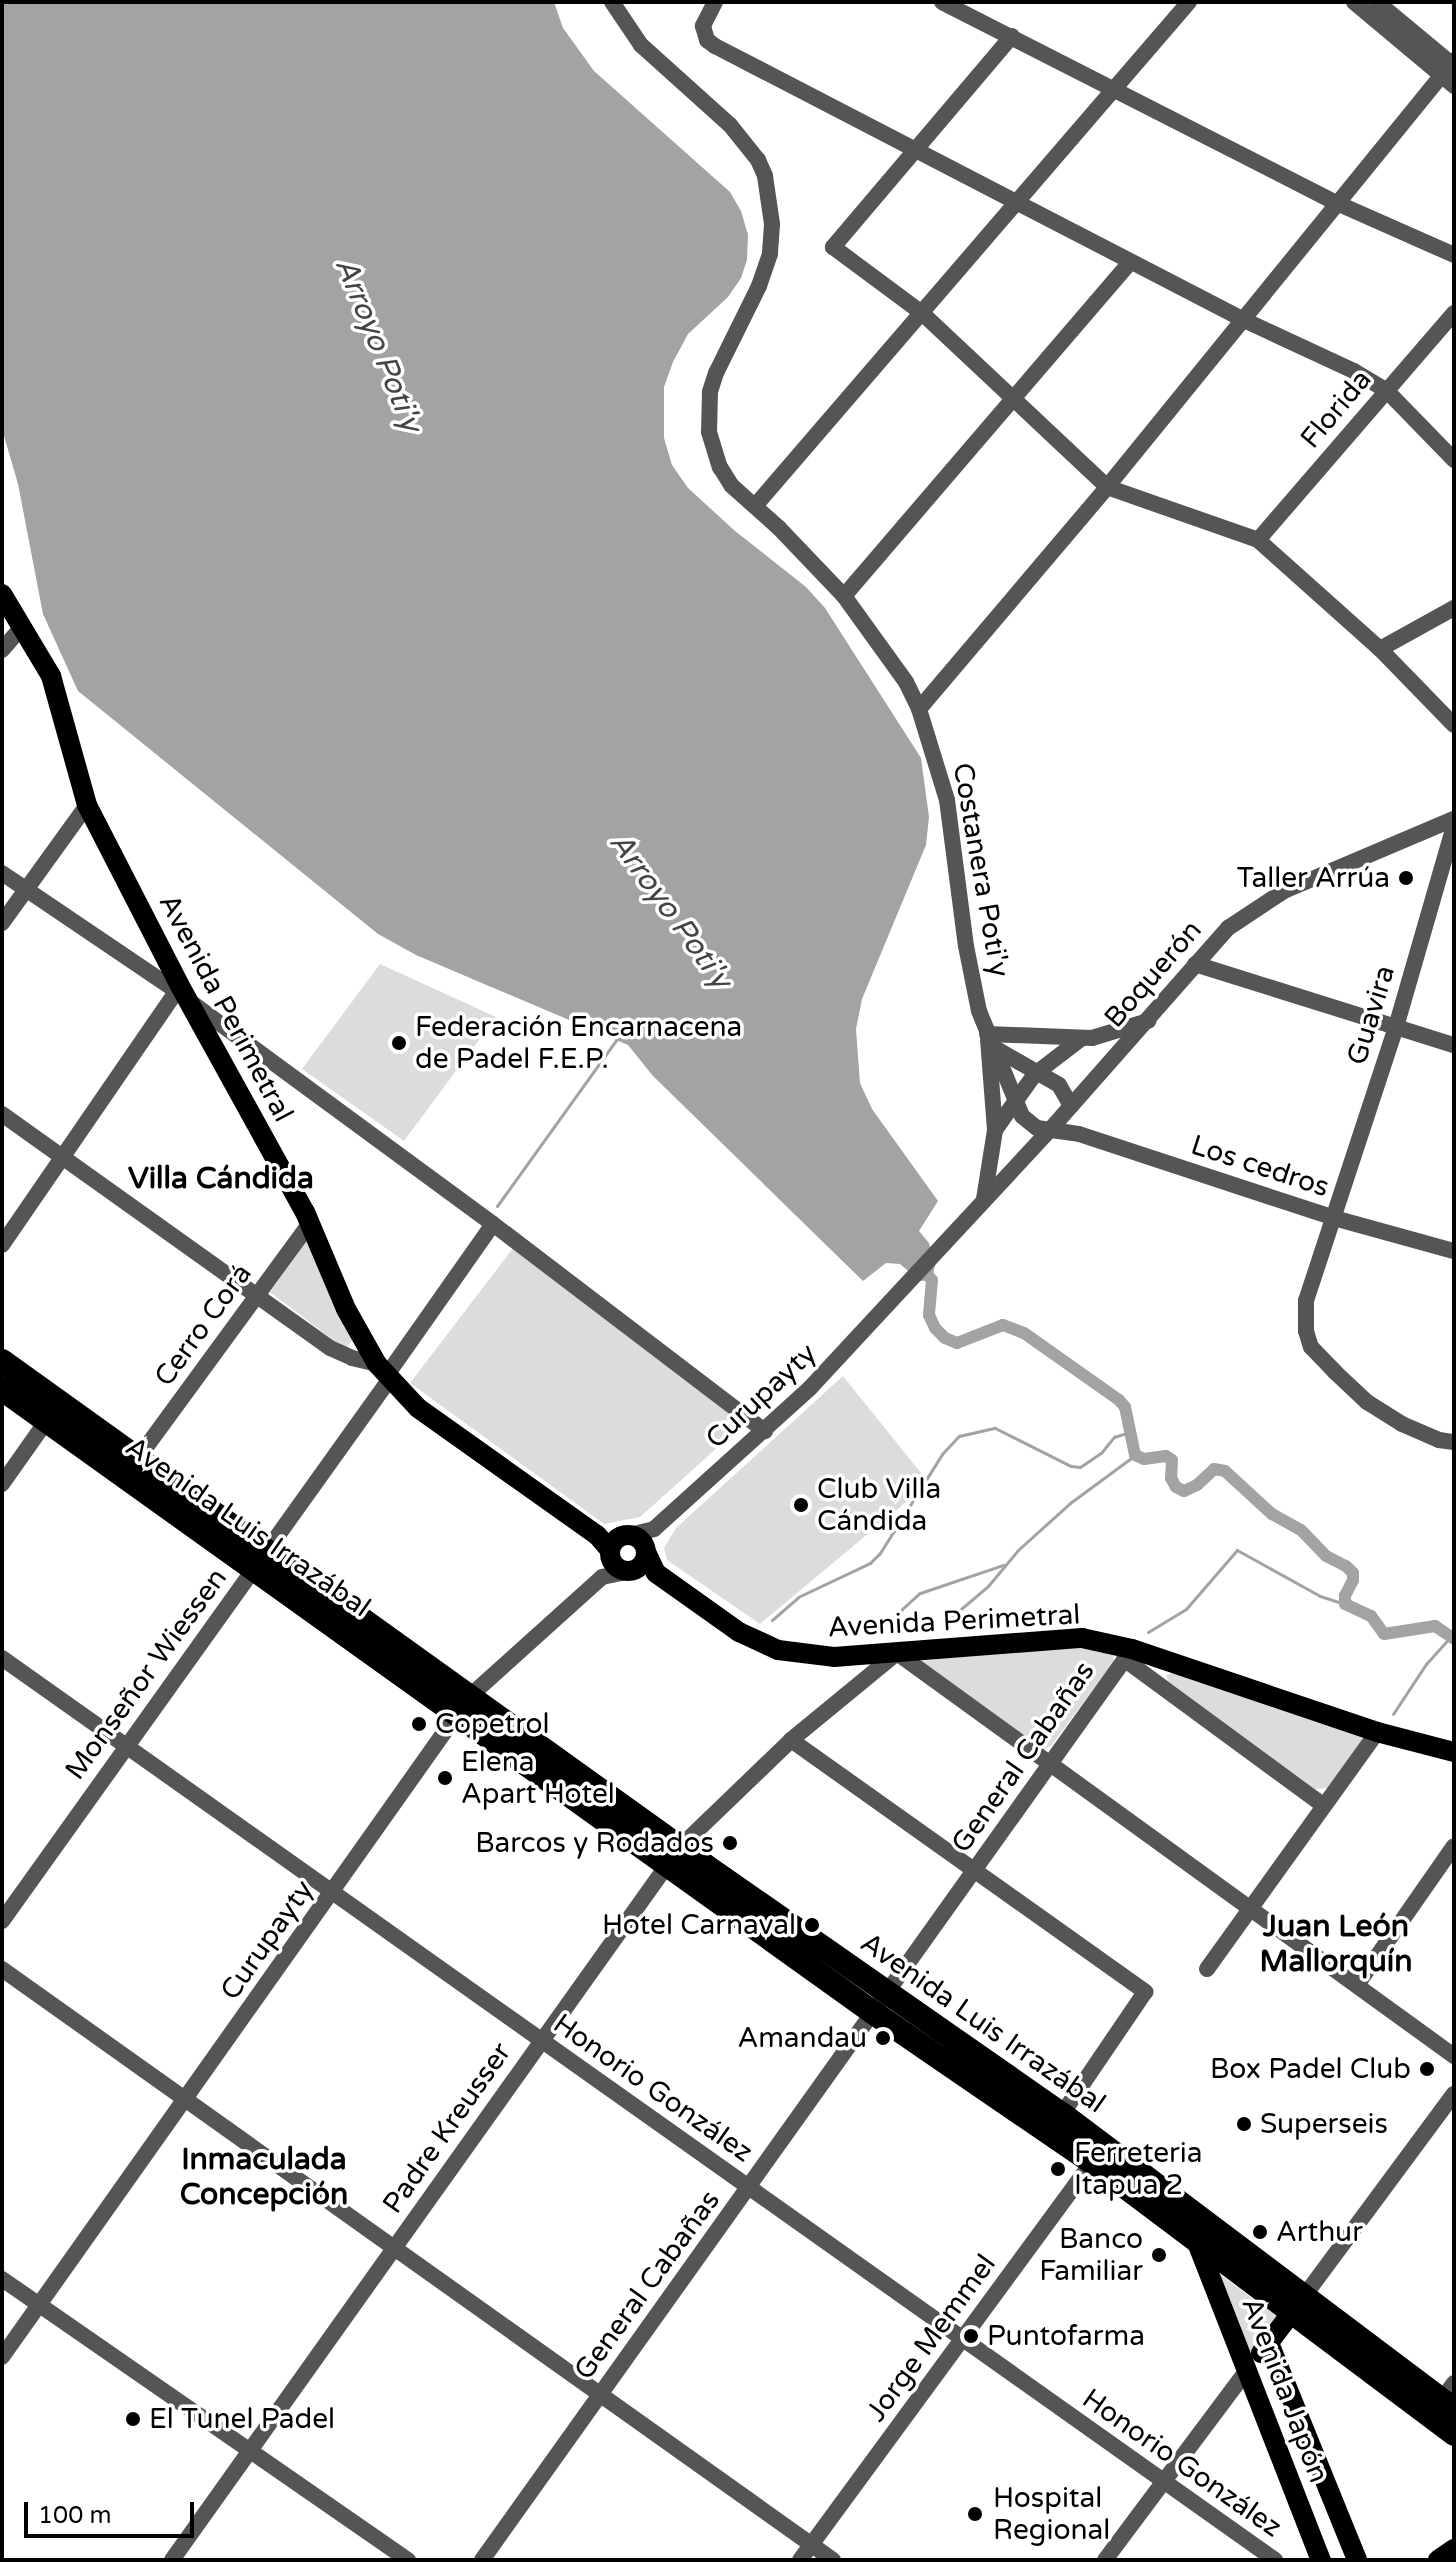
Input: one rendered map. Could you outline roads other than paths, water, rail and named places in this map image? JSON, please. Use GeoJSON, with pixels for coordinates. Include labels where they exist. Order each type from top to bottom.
{"type":"FeatureCollection","features":[{"type":"Feature","properties":{"kind":"highway"},"geometry":{"type":"LineString","coordinates":[[2,1361],[53,1412],[138,1458],[261,1559]]}},
{"type":"Feature","properties":{"kind":"highway","name":"Avenida Luis Irrazábal"},"geometry":{"type":"LineString","coordinates":[[2,1389],[53,1412],[261,1559],[674,1856],[874,2013],[1098,2154],[1299,2303],[1454,2434]]}},
{"type":"Feature","properties":{"kind":"highway","name":"Avenida Luis Irrazábal"},"geometry":{"type":"LineString","coordinates":[[674,1856],[888,1991],[1062,2114],[1098,2154],[1196,2240],[1450,2397]]}},
{"type":"Feature","properties":{"kind":"main road","name":"Avenida Perimetral"},"geometry":{"type":"LineString","coordinates":[[2,594],[23,626],[56,690],[87,805],[181,992],[310,1223],[346,1309],[384,1373],[418,1408],[758,1642],[793,1654],[837,1656],[897,1653],[1064,1638],[1128,1654],[1377,1732],[1454,1752]]}},
{"type":"Feature","properties":{"kind":"main road","name":"Avenida Perimetral"},"geometry":{"type":"LineString","coordinates":[[627,1549],[629,1572],[615,1566],[627,1549]]}},
{"type":"Feature","properties":{"kind":"main road","name":"Avenida Japón"},"geometry":{"type":"LineString","coordinates":[[1196,2240],[1321,2560]]}},
{"type":"Feature","properties":{"kind":"main road"},"geometry":{"type":"LineString","coordinates":[[1248,2369],[1299,2303]]}},
{"type":"Feature","properties":{"kind":"main road","name":"Avenida Japón"},"geometry":{"type":"LineString","coordinates":[[1269,2343],[1357,2560]]}},
{"type":"Feature","properties":{"kind":"main road"},"geometry":{"type":"LineString","coordinates":[[1438,2560],[1454,2549]]}},
{"type":"Feature","properties":{"kind":"street","name":"Costanera Poti'y"},"geometry":{"type":"LineString","coordinates":[[612,2],[641,45],[739,135],[758,160],[765,176],[772,224],[770,254],[759,286],[716,373],[708,413],[709,432],[720,467],[732,486],[844,596],[906,682],[919,709],[947,800],[969,962],[987,1034]]}},
{"type":"Feature","properties":{"kind":"street"},"geometry":{"type":"LineString","coordinates":[[715,2],[703,26],[707,40],[715,46],[1244,320],[1354,371],[1386,390],[1454,460]]}},
{"type":"Feature","properties":{"kind":"street"},"geometry":{"type":"LineString","coordinates":[[942,2],[1339,204],[1454,255]]}},
{"type":"Feature","properties":{"kind":"street"},"geometry":{"type":"LineString","coordinates":[[755,506],[1189,2]]}},
{"type":"Feature","properties":{"kind":"street"},"geometry":{"type":"LineString","coordinates":[[1354,2],[1451,70]]}},
{"type":"Feature","properties":{"kind":"street"},"geometry":{"type":"LineString","coordinates":[[1377,2],[1451,70]]}},
{"type":"Feature","properties":{"kind":"street"},"geometry":{"type":"LineString","coordinates":[[1012,36],[833,247],[922,313],[1107,487],[1258,540],[1380,649],[1454,725]]}},
{"type":"Feature","properties":{"kind":"street"},"geometry":{"type":"LineString","coordinates":[[919,709],[1107,487],[1451,70]]}},
{"type":"Feature","properties":{"kind":"street"},"geometry":{"type":"LineString","coordinates":[[844,596],[1015,400],[1130,262]]}},
{"type":"Feature","properties":{"kind":"street","name":"Florida"},"geometry":{"type":"LineString","coordinates":[[1258,540],[1454,313]]}},
{"type":"Feature","properties":{"kind":"street"},"geometry":{"type":"LineString","coordinates":[[1380,649],[1454,608]]}},
{"type":"Feature","properties":{"kind":"street"},"geometry":{"type":"LineString","coordinates":[[2,650],[23,626]]}},
{"type":"Feature","properties":{"kind":"street"},"geometry":{"type":"LineString","coordinates":[[2,923],[87,805]]}},
{"type":"Feature","properties":{"kind":"street","name":"Boquerón"},"geometry":{"type":"LineString","coordinates":[[948,1241],[1228,928],[1284,891],[1454,819]]}},
{"type":"Feature","properties":{"kind":"street","name":"Guavira"},"geometry":{"type":"LineString","coordinates":[[1454,826],[1452,849],[1306,1301],[1306,1331],[1311,1347],[1367,1402],[1402,1424],[1439,1440],[1454,1442]]}},
{"type":"Feature","properties":{"kind":"street"},"geometry":{"type":"LineString","coordinates":[[1428,832],[1452,849]]}},
{"type":"Feature","properties":{"kind":"street"},"geometry":{"type":"LineString","coordinates":[[2,873],[181,992],[765,1431]]}},
{"type":"Feature","properties":{"kind":"street"},"geometry":{"type":"LineString","coordinates":[[1195,964],[1454,1045]]}},
{"type":"Feature","properties":{"kind":"street"},"geometry":{"type":"LineString","coordinates":[[2,1245],[62,1156],[181,992]]}},
{"type":"Feature","properties":{"kind":"street"},"geometry":{"type":"LineString","coordinates":[[987,1034],[1082,1038],[1148,1021]]}},
{"type":"Feature","properties":{"kind":"street"},"geometry":{"type":"LineString","coordinates":[[987,1034],[998,1050],[1014,1099],[1026,1121],[1049,1131]]}},
{"type":"Feature","properties":{"kind":"street"},"geometry":{"type":"LineString","coordinates":[[984,1201],[995,1130],[987,1034]]}},
{"type":"Feature","properties":{"kind":"street"},"geometry":{"type":"LineString","coordinates":[[995,1130],[1014,1099],[1035,1074],[1082,1038]]}},
{"type":"Feature","properties":{"kind":"street"},"geometry":{"type":"LineString","coordinates":[[998,1050],[1035,1074],[1059,1085],[1071,1106]]}},
{"type":"Feature","properties":{"kind":"street"},"geometry":{"type":"LineString","coordinates":[[2,1114],[330,1348],[384,1373]]}},
{"type":"Feature","properties":{"kind":"street","name":"Los cedros"},"geometry":{"type":"LineString","coordinates":[[1049,1131],[1079,1134],[1334,1218],[1454,1251]]}},
{"type":"Feature","properties":{"kind":"street","name":"Cerro Corá"},"geometry":{"type":"LineString","coordinates":[[138,1458],[310,1223]]}},
{"type":"Feature","properties":{"kind":"street","name":"Monseñor Wiessen"},"geometry":{"type":"LineString","coordinates":[[2,1921],[261,1559],[384,1373],[493,1224]]}},
{"type":"Feature","properties":{"kind":"street","name":"Curupayty"},"geometry":{"type":"LineString","coordinates":[[2,2357],[464,1706],[602,1577],[627,1549],[654,1529],[810,1388],[948,1241]]}},
{"type":"Feature","properties":{"kind":"street"},"geometry":{"type":"LineString","coordinates":[[2,1484],[53,1412]]}},
{"type":"Feature","properties":{"kind":"street"},"geometry":{"type":"LineString","coordinates":[[602,1577],[629,1572]]}},
{"type":"Feature","properties":{"kind":"street"},"geometry":{"type":"LineString","coordinates":[[897,1653],[1049,1766],[1454,2056]]}},
{"type":"Feature","properties":{"kind":"street","name":"Padre Kreusser"},"geometry":{"type":"LineString","coordinates":[[172,2560],[674,1856],[791,1740],[897,1653]]}},
{"type":"Feature","properties":{"kind":"street"},"geometry":{"type":"LineString","coordinates":[[1128,1654],[1324,1806]]}},
{"type":"Feature","properties":{"kind":"street","name":"General Cabañas"},"geometry":{"type":"LineString","coordinates":[[482,2560],[1128,1654]]}},
{"type":"Feature","properties":{"kind":"street"},"geometry":{"type":"LineString","coordinates":[[837,1656],[852,1674],[850,1692]]}},
{"type":"Feature","properties":{"kind":"street","name":"Honorio González"},"geometry":{"type":"LineString","coordinates":[[2,1658],[1275,2560]]}},
{"type":"Feature","properties":{"kind":"street"},"geometry":{"type":"LineString","coordinates":[[1207,1969],[1377,1732]]}},
{"type":"Feature","properties":{"kind":"street"},"geometry":{"type":"LineString","coordinates":[[791,1740],[1145,1992],[1062,2114]]}},
{"type":"Feature","properties":{"kind":"street"},"geometry":{"type":"LineString","coordinates":[[1357,1985],[1454,1846]]}},
{"type":"Feature","properties":{"kind":"street"},"geometry":{"type":"LineString","coordinates":[[2,1969],[833,2560]]}},
{"type":"Feature","properties":{"kind":"street"},"geometry":{"type":"LineString","coordinates":[[1299,2303],[1454,2094]]}},
{"type":"Feature","properties":{"kind":"street","name":"Jorge Memmel"},"geometry":{"type":"LineString","coordinates":[[800,2560],[1098,2154]]}},
{"type":"Feature","properties":{"kind":"street"},"geometry":{"type":"LineString","coordinates":[[2,2279],[408,2560]]}},
{"type":"Feature","properties":{"kind":"street"},"geometry":{"type":"LineString","coordinates":[[1105,2560],[1248,2369]]}},
{"type":"Feature","properties":{"kind":"water"},"geometry":{"type":"Polygon","coordinates":[[[2,2],[554,2],[563,28],[594,71],[730,192],[741,211],[748,235],[747,260],[741,278],[728,297],[688,334],[673,362],[664,387],[664,438],[672,465],[688,488],[735,531],[806,587],[825,608],[921,758],[929,817],[926,845],[862,999],[856,1029],[860,1083],[872,1109],[938,1201],[919,1231],[929,1243],[935,1265],[932,1280],[920,1281],[900,1264],[886,1263],[863,1281],[653,1076],[628,1045],[416,955],[378,934],[78,691],[43,614],[18,484],[2,429],[2,2]]]}},
{"type":"Feature","properties":{"kind":"waterway"},"geometry":{"type":"LineString","coordinates":[[497,1206],[617,1039]]}},
{"type":"Feature","properties":{"kind":"waterway","name":"Arroyo Poti'y"},"geometry":{"type":"LineString","coordinates":[[923,1270],[932,1280],[929,1315],[935,1328],[945,1338],[957,1343],[1003,1325],[1024,1333],[1119,1400],[1125,1407],[1135,1455],[1144,1459],[1166,1456],[1172,1460],[1171,1478],[1176,1487],[1184,1491],[1197,1485],[1214,1469],[1225,1471],[1272,1514],[1301,1530],[1326,1556],[1353,1573],[1345,1604],[1371,1616],[1384,1634],[1435,1626],[1454,1639]]}},
{"type":"Feature","properties":{"kind":"waterway"},"geometry":{"type":"LineString","coordinates":[[772,1620],[798,1597],[870,1563],[880,1553],[942,1454],[959,1436],[995,1428],[1071,1466],[1080,1467],[1101,1453],[1114,1437],[1129,1432]]}},
{"type":"Feature","properties":{"kind":"waterway"},"geometry":{"type":"LineString","coordinates":[[948,1620],[988,1586],[1018,1550],[1070,1503],[1135,1455]]}},
{"type":"Feature","properties":{"kind":"waterway"},"geometry":{"type":"LineString","coordinates":[[1148,1632],[1186,1609],[1237,1550],[1320,1596],[1345,1604]]}},
{"type":"Feature","properties":{"kind":"waterway"},"geometry":{"type":"LineString","coordinates":[[894,1632],[902,1609],[920,1593],[1003,1565]]}},
{"type":"Feature","properties":{"kind":"waterway"},"geometry":{"type":"LineString","coordinates":[[1393,1714],[1426,1664],[1450,1637]]}},
{"type":"Feature","properties":{"kind":"place","name":"Taller Arrúa"},"geometry":{"type":"Point","coordinates":[1406,878]}},
{"type":"Feature","properties":{"kind":"place","name":"Federación Encarnacena de Padel F.E.P."},"geometry":{"type":"Point","coordinates":[399,1043]}},
{"type":"Feature","properties":{"kind":"place","name":"Club Villa Cándida"},"geometry":{"type":"Point","coordinates":[801,1505]}},
{"type":"Feature","properties":{"kind":"place","name":"Copetrol"},"geometry":{"type":"Point","coordinates":[419,1724]}},
{"type":"Feature","properties":{"kind":"place","name":"Elena Apart Hotel"},"geometry":{"type":"Point","coordinates":[445,1778]}},
{"type":"Feature","properties":{"kind":"place","name":"Barcos y Rodados"},"geometry":{"type":"Point","coordinates":[730,1843]}},
{"type":"Feature","properties":{"kind":"place","name":"Hotel Carnaval"},"geometry":{"type":"Point","coordinates":[812,1925]}},
{"type":"Feature","properties":{"kind":"place","name":"Amandau"},"geometry":{"type":"Point","coordinates":[883,2038]}},
{"type":"Feature","properties":{"kind":"place","name":"Box Padel Club"},"geometry":{"type":"Point","coordinates":[1427,2069]}},
{"type":"Feature","properties":{"kind":"place","name":"Superseis"},"geometry":{"type":"Point","coordinates":[1244,2124]}},
{"type":"Feature","properties":{"kind":"place","name":"Ferreteria Itapua 2"},"geometry":{"type":"Point","coordinates":[1058,2169]}},
{"type":"Feature","properties":{"kind":"place","name":"Arthur"},"geometry":{"type":"Point","coordinates":[1260,2232]}},
{"type":"Feature","properties":{"kind":"place","name":"Banco Familiar"},"geometry":{"type":"Point","coordinates":[1159,2255]}},
{"type":"Feature","properties":{"kind":"place","name":"Puntofarma"},"geometry":{"type":"Point","coordinates":[971,2336]}},
{"type":"Feature","properties":{"kind":"place","name":"El Tunel Padel"},"geometry":{"type":"Point","coordinates":[133,2419]}},
{"type":"Feature","properties":{"kind":"place","name":"Hospital Regional"},"geometry":{"type":"Point","coordinates":[975,2514]}},
{"type":"Feature","properties":{"kind":"district","name":"Villa Cándida"},"geometry":{"type":"Point","coordinates":[221,1179]}},
{"type":"Feature","properties":{"kind":"district","name":"Juan León Mallorquín"},"geometry":{"type":"Point","coordinates":[1336,1944]}},
{"type":"Feature","properties":{"kind":"district","name":"Inmaculada Concepción"},"geometry":{"type":"Point","coordinates":[264,2177]}}]}
